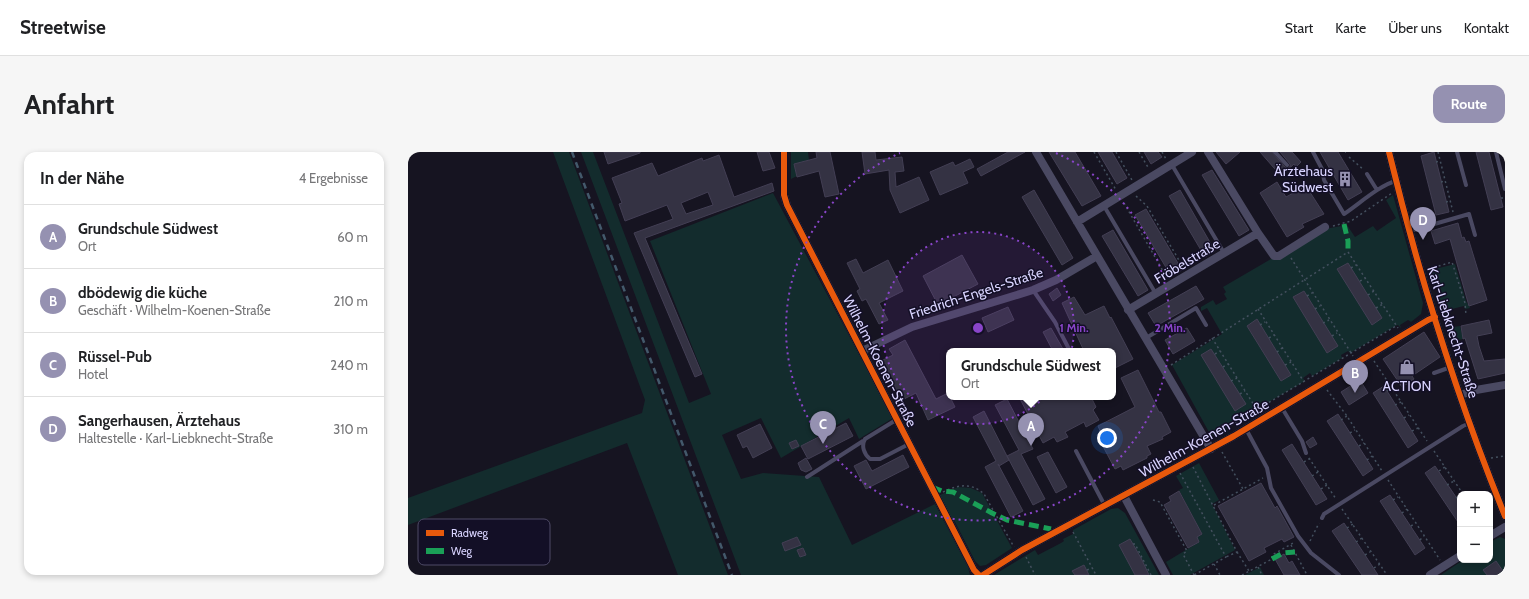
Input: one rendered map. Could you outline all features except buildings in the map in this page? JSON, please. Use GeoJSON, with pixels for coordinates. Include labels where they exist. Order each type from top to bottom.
{"type":"FeatureCollection","features":[{"type":"Feature","properties":{"kind":"street","name":"Wilhelm-Koenen-Straße"},"geometry":{"type":"LineString","coordinates":[[784,152],[784,195],[787,205],[896,420],[974,570],[979,575]]}},
{"type":"Feature","properties":{"kind":"street"},"geometry":{"type":"LineString","coordinates":[[1036,152],[1128,310],[1214,447]]}},
{"type":"Feature","properties":{"kind":"street"},"geometry":{"type":"LineString","coordinates":[[1077,222],[1192,152]]}},
{"type":"Feature","properties":{"kind":"street"},"geometry":{"type":"LineString","coordinates":[[1208,152],[1274,256],[1279,256],[1325,227]]}},
{"type":"Feature","properties":{"kind":"street","name":"Karl-Liebknecht-Straße"},"geometry":{"type":"LineString","coordinates":[[1389,152],[1435,317],[1460,396],[1505,516]]}},
{"type":"Feature","properties":{"kind":"street","name":"Fröbelstraße"},"geometry":{"type":"LineString","coordinates":[[1128,310],[1258,233]]}},
{"type":"Feature","properties":{"kind":"street","name":"Friedrich-Engels-Straße"},"geometry":{"type":"LineString","coordinates":[[862,351],[912,327],[1033,290],[1056,280],[1097,256]]}},
{"type":"Feature","properties":{"kind":"street","name":"Wilhelm-Koenen-Straße"},"geometry":{"type":"LineString","coordinates":[[983,575],[1018,549],[1069,525],[1177,468],[1282,408],[1370,354],[1435,317]]}},
{"type":"Feature","properties":{"kind":"street"},"geometry":{"type":"LineString","coordinates":[[1460,396],[1477,390],[1505,385]]}},
{"type":"Feature","properties":{"kind":"street"},"geometry":{"type":"LineString","coordinates":[[1124,496],[1166,575]]}},
{"type":"Feature","properties":{"kind":"street"},"geometry":{"type":"LineString","coordinates":[[1493,534],[1505,527]]}},
{"type":"Feature","properties":{"kind":"street"},"geometry":{"type":"LineString","coordinates":[[1430,575],[1457,558]]}},
{"type":"Feature","properties":{"kind":"lane"},"geometry":{"type":"LineString","coordinates":[[1275,152],[1286,165]]}},
{"type":"Feature","properties":{"kind":"lane"},"geometry":{"type":"LineString","coordinates":[[1313,152],[1322,169],[1324,180],[1344,214],[1377,190],[1396,181]]}},
{"type":"Feature","properties":{"kind":"lane"},"geometry":{"type":"LineString","coordinates":[[1457,152],[1466,185]]}},
{"type":"Feature","properties":{"kind":"lane"},"geometry":{"type":"LineString","coordinates":[[1496,152],[1505,189]]}},
{"type":"Feature","properties":{"kind":"lane"},"geometry":{"type":"LineString","coordinates":[[1172,165],[1224,254]]}},
{"type":"Feature","properties":{"kind":"lane"},"geometry":{"type":"LineString","coordinates":[[1366,172],[1377,190]]}},
{"type":"Feature","properties":{"kind":"lane"},"geometry":{"type":"LineString","coordinates":[[1104,206],[1156,294]]}},
{"type":"Feature","properties":{"kind":"lane"},"geometry":{"type":"LineString","coordinates":[[1410,231],[1469,214],[1475,235]]}},
{"type":"Feature","properties":{"kind":"lane"},"geometry":{"type":"LineString","coordinates":[[1033,290],[1055,322],[1068,348]]}},
{"type":"Feature","properties":{"kind":"lane"},"geometry":{"type":"LineString","coordinates":[[1146,338],[1196,308],[1206,325]]}},
{"type":"Feature","properties":{"kind":"lane"},"geometry":{"type":"LineString","coordinates":[[1434,373],[1451,367]]}},
{"type":"Feature","properties":{"kind":"lane"},"geometry":{"type":"LineString","coordinates":[[1282,408],[1302,441],[1306,453]]}},
{"type":"Feature","properties":{"kind":"lane"},"geometry":{"type":"LineString","coordinates":[[807,476],[896,420]]}},
{"type":"Feature","properties":{"kind":"lane"},"geometry":{"type":"LineString","coordinates":[[1322,518],[1324,514],[1470,423]]}},
{"type":"Feature","properties":{"kind":"lane"},"geometry":{"type":"LineString","coordinates":[[1246,429],[1267,467],[1271,488],[1300,540],[1311,553],[1339,575]]}},
{"type":"Feature","properties":{"kind":"lane"},"geometry":{"type":"LineString","coordinates":[[864,440],[864,451],[868,457],[874,460],[882,459],[909,444]]}},
{"type":"Feature","properties":{"kind":"lane"},"geometry":{"type":"LineString","coordinates":[[1076,451],[1105,506]]}},
{"type":"Feature","properties":{"kind":"path"},"geometry":{"type":"LineString","coordinates":[[1094,152],[1171,285]]}},
{"type":"Feature","properties":{"kind":"path"},"geometry":{"type":"LineString","coordinates":[[1116,152],[1125,167],[1133,189],[1147,206],[1165,239],[1188,275]]}},
{"type":"Feature","properties":{"kind":"path"},"geometry":{"type":"LineString","coordinates":[[1139,152],[1153,177]]}},
{"type":"Feature","properties":{"kind":"path"},"geometry":{"type":"LineString","coordinates":[[1438,152],[1455,218]]}},
{"type":"Feature","properties":{"kind":"path"},"geometry":{"type":"LineString","coordinates":[[1349,157],[1366,172]]}},
{"type":"Feature","properties":{"kind":"path"},"geometry":{"type":"LineString","coordinates":[[1436,162],[1440,161]]}},
{"type":"Feature","properties":{"kind":"path"},"geometry":{"type":"LineString","coordinates":[[1441,182],[1445,181]]}},
{"type":"Feature","properties":{"kind":"path"},"geometry":{"type":"LineString","coordinates":[[1325,227],[1342,225],[1351,221],[1393,193]]}},
{"type":"Feature","properties":{"kind":"path"},"geometry":{"type":"LineString","coordinates":[[1446,202],[1450,201]]}},
{"type":"Feature","properties":{"kind":"path"},"geometry":{"type":"LineString","coordinates":[[1287,251],[1357,363]]}},
{"type":"Feature","properties":{"kind":"path"},"geometry":{"type":"LineString","coordinates":[[1164,369],[1348,252],[1402,335]]}},
{"type":"Feature","properties":{"kind":"path"},"geometry":{"type":"LineString","coordinates":[[1429,269],[1452,262],[1465,303],[1466,315]]}},
{"type":"Feature","properties":{"kind":"path"},"geometry":{"type":"LineString","coordinates":[[1351,268],[1357,264]]}},
{"type":"Feature","properties":{"kind":"path"},"geometry":{"type":"LineString","coordinates":[[1360,282],[1366,278]]}},
{"type":"Feature","properties":{"kind":"path"},"geometry":{"type":"LineString","coordinates":[[1368,295],[1374,291]]}},
{"type":"Feature","properties":{"kind":"path"},"geometry":{"type":"LineString","coordinates":[[1307,296],[1312,292]]}},
{"type":"Feature","properties":{"kind":"path"},"geometry":{"type":"LineString","coordinates":[[1376,308],[1383,304]]}},
{"type":"Feature","properties":{"kind":"path"},"geometry":{"type":"LineString","coordinates":[[1315,309],[1321,306]]}},
{"type":"Feature","properties":{"kind":"path"},"geometry":{"type":"LineString","coordinates":[[1258,309],[1304,382]]}},
{"type":"Feature","properties":{"kind":"path"},"geometry":{"type":"LineString","coordinates":[[1324,323],[1329,319]]}},
{"type":"Feature","properties":{"kind":"path"},"geometry":{"type":"LineString","coordinates":[[1260,325],[1265,322]]}},
{"type":"Feature","properties":{"kind":"path"},"geometry":{"type":"LineString","coordinates":[[1234,436],[1228,427],[1396,326]]}},
{"type":"Feature","properties":{"kind":"path"},"geometry":{"type":"LineString","coordinates":[[1332,336],[1338,333]]}},
{"type":"Feature","properties":{"kind":"path"},"geometry":{"type":"LineString","coordinates":[[1269,338],[1274,335]]}},
{"type":"Feature","properties":{"kind":"path"},"geometry":{"type":"LineString","coordinates":[[1212,338],[1263,419]]}},
{"type":"Feature","properties":{"kind":"path"},"geometry":{"type":"LineString","coordinates":[[1277,352],[1282,348]]}},
{"type":"Feature","properties":{"kind":"path"},"geometry":{"type":"LineString","coordinates":[[1215,354],[1220,351]]}},
{"type":"Feature","properties":{"kind":"path"},"geometry":{"type":"LineString","coordinates":[[1370,354],[1460,491]]}},
{"type":"Feature","properties":{"kind":"path"},"geometry":{"type":"LineString","coordinates":[[1286,365],[1291,362]]}},
{"type":"Feature","properties":{"kind":"path"},"geometry":{"type":"LineString","coordinates":[[1223,368],[1228,364]]}},
{"type":"Feature","properties":{"kind":"path"},"geometry":{"type":"LineString","coordinates":[[1345,375],[1352,385]]}},
{"type":"Feature","properties":{"kind":"path"},"geometry":{"type":"LineString","coordinates":[[1231,381],[1237,378]]}},
{"type":"Feature","properties":{"kind":"path"},"geometry":{"type":"LineString","coordinates":[[1387,391],[1392,388]]}},
{"type":"Feature","properties":{"kind":"path"},"geometry":{"type":"LineString","coordinates":[[1240,394],[1245,391]]}},
{"type":"Feature","properties":{"kind":"path"},"geometry":{"type":"LineString","coordinates":[[1395,405],[1401,401]]}},
{"type":"Feature","properties":{"kind":"path"},"geometry":{"type":"LineString","coordinates":[[1404,418],[1409,415]]}},
{"type":"Feature","properties":{"kind":"path"},"geometry":{"type":"LineString","coordinates":[[1341,420],[1347,416]]}},
{"type":"Feature","properties":{"kind":"path"},"geometry":{"type":"LineString","coordinates":[[1412,431],[1418,428]]}},
{"type":"Feature","properties":{"kind":"path"},"geometry":{"type":"LineString","coordinates":[[1350,433],[1356,429]]}},
{"type":"Feature","properties":{"kind":"path"},"geometry":{"type":"LineString","coordinates":[[1359,446],[1364,443]]}},
{"type":"Feature","properties":{"kind":"path"},"geometry":{"type":"LineString","coordinates":[[1214,447],[1243,489]]}},
{"type":"Feature","properties":{"kind":"path"},"geometry":{"type":"LineString","coordinates":[[1306,453],[1387,575]]}},
{"type":"Feature","properties":{"kind":"path"},"geometry":{"type":"LineString","coordinates":[[1367,460],[1373,456]]}},
{"type":"Feature","properties":{"kind":"path"},"geometry":{"type":"LineString","coordinates":[[1484,461],[1505,456]]}},
{"type":"Feature","properties":{"kind":"path"},"geometry":{"type":"LineString","coordinates":[[1304,462],[1310,459]]}},
{"type":"Feature","properties":{"kind":"path"},"geometry":{"type":"LineString","coordinates":[[1192,465],[1237,552],[1250,571]]}},
{"type":"Feature","properties":{"kind":"path"},"geometry":{"type":"LineString","coordinates":[[1439,471],[1445,467]]}},
{"type":"Feature","properties":{"kind":"path"},"geometry":{"type":"LineString","coordinates":[[1177,468],[1226,557]]}},
{"type":"Feature","properties":{"kind":"path"},"geometry":{"type":"LineString","coordinates":[[1312,476],[1318,472]]}},
{"type":"Feature","properties":{"kind":"path"},"geometry":{"type":"LineString","coordinates":[[1214,505],[1269,475]]}},
{"type":"Feature","properties":{"kind":"path"},"geometry":{"type":"LineString","coordinates":[[1448,484],[1454,480]]}},
{"type":"Feature","properties":{"kind":"path"},"geometry":{"type":"LineString","coordinates":[[936,496],[959,485],[978,488],[984,494],[1035,575]]}},
{"type":"Feature","properties":{"kind":"path"},"geometry":{"type":"LineString","coordinates":[[1321,489],[1327,486]]}},
{"type":"Feature","properties":{"kind":"path"},"geometry":{"type":"LineString","coordinates":[[1393,500],[1399,496]]}},
{"type":"Feature","properties":{"kind":"path"},"geometry":{"type":"LineString","coordinates":[[1153,500],[1160,502],[1187,551],[1184,555],[1194,575],[1237,552]]}},
{"type":"Feature","properties":{"kind":"path"},"geometry":{"type":"LineString","coordinates":[[1402,513],[1407,510]]}},
{"type":"Feature","properties":{"kind":"path"},"geometry":{"type":"LineString","coordinates":[[1311,540],[1322,518]]}},
{"type":"Feature","properties":{"kind":"path"},"geometry":{"type":"LineString","coordinates":[[1411,526],[1416,523]]}},
{"type":"Feature","properties":{"kind":"path"},"geometry":{"type":"LineString","coordinates":[[1347,528],[1353,524]]}},
{"type":"Feature","properties":{"kind":"path"},"geometry":{"type":"LineString","coordinates":[[1069,525],[1096,575]]}},
{"type":"Feature","properties":{"kind":"path"},"geometry":{"type":"LineString","coordinates":[[1420,540],[1424,536]]}},
{"type":"Feature","properties":{"kind":"path"},"geometry":{"type":"LineString","coordinates":[[1356,542],[1362,538]]}},
{"type":"Feature","properties":{"kind":"path"},"geometry":{"type":"LineString","coordinates":[[1242,575],[1272,559],[1272,555],[1300,540]]}},
{"type":"Feature","properties":{"kind":"path"},"geometry":{"type":"LineString","coordinates":[[1133,544],[1151,575]]}},
{"type":"Feature","properties":{"kind":"path"},"geometry":{"type":"LineString","coordinates":[[1291,545],[1307,575]]}},
{"type":"Feature","properties":{"kind":"path"},"geometry":{"type":"LineString","coordinates":[[1365,555],[1371,552]]}},
{"type":"Feature","properties":{"kind":"path"},"geometry":{"type":"LineString","coordinates":[[1214,564],[1220,575]]}},
{"type":"Feature","properties":{"kind":"path"},"geometry":{"type":"LineString","coordinates":[[1374,568],[1380,564]]}},
{"type":"Feature","properties":{"kind":"path"},"geometry":{"type":"LineString","coordinates":[[1258,567],[1262,575]]}},
{"type":"Feature","properties":{"kind":"path"},"geometry":{"type":"LineString","coordinates":[[1087,570],[1092,568]]}},
{"type":"Feature","properties":{"kind":"green space"},"geometry":{"type":"Polygon","coordinates":[[[553,152],[569,152],[728,575],[678,575],[627,443],[424,519],[418,519],[418,521],[408,525],[408,498],[642,413],[645,400],[553,152]]]}},
{"type":"Feature","properties":{"kind":"green space"},"geometry":{"type":"Polygon","coordinates":[[[581,152],[593,152],[689,403],[711,394],[650,241],[773,193],[893,418],[859,439],[849,418],[781,458],[761,418],[722,435],[741,479],[763,473],[819,477],[852,545],[935,504],[968,567],[970,575],[741,575],[581,152]]]}},
{"type":"Feature","properties":{"kind":"green space"},"geometry":{"type":"Polygon","coordinates":[[[791,152],[808,152],[809,160],[794,164],[797,176],[791,179],[791,152]]]}},
{"type":"Feature","properties":{"kind":"green space"},"geometry":{"type":"Polygon","coordinates":[[[1393,195],[1423,303],[1421,314],[1411,322],[1408,320],[1400,325],[1401,328],[1398,325],[1395,326],[1350,353],[1348,351],[1341,355],[1342,358],[1312,376],[1310,373],[1303,378],[1305,381],[1265,404],[1263,401],[1256,406],[1258,409],[1227,427],[1228,432],[1217,436],[1210,434],[1172,365],[1222,334],[1207,308],[1201,311],[1201,307],[1213,300],[1216,305],[1227,299],[1224,294],[1226,292],[1223,287],[1271,259],[1277,259],[1325,229],[1347,225],[1355,237],[1373,226],[1377,231],[1396,218],[1386,200],[1393,195]]]}},
{"type":"Feature","properties":{"kind":"green space"},"geometry":{"type":"Polygon","coordinates":[[[1455,264],[1466,301],[1470,308],[1465,309],[1464,306],[1448,310],[1449,315],[1445,316],[1431,270],[1455,264]]]}},
{"type":"Feature","properties":{"kind":"green space"},"geometry":{"type":"Polygon","coordinates":[[[1451,321],[1453,327],[1460,326],[1463,339],[1453,341],[1447,323],[1451,321]]]}},
{"type":"Feature","properties":{"kind":"green space"},"geometry":{"type":"Polygon","coordinates":[[[1199,463],[1219,500],[1212,504],[1235,550],[1190,575],[1173,575],[1166,562],[1199,542],[1197,537],[1202,534],[1179,490],[1183,488],[1176,476],[1199,463]]]}},
{"type":"Feature","properties":{"kind":"green space"},"geometry":{"type":"Polygon","coordinates":[[[958,487],[971,488],[982,493],[1012,548],[986,565],[980,566],[975,561],[954,520],[951,521],[938,496],[958,487]]]}},
{"type":"Feature","properties":{"kind":"green space"},"geometry":{"type":"Polygon","coordinates":[[[1118,508],[1125,513],[1159,575],[994,575],[1035,550],[1038,555],[1061,543],[1064,541],[1063,539],[1073,534],[1073,530],[1111,509],[1118,508]]]}},
{"type":"Feature","properties":{"kind":"green space"},"geometry":{"type":"Polygon","coordinates":[[[1500,537],[1505,539],[1505,575],[1441,575],[1459,563],[1493,563],[1493,540],[1500,537]]]}},
{"type":"Feature","properties":{"kind":"green space"},"geometry":{"type":"Polygon","coordinates":[[[1260,567],[1264,575],[1245,575],[1260,567]]]}},
{"type":"Feature","properties":{"kind":"railway"},"geometry":{"type":"LineString","coordinates":[[572,152],[732,575]]}},
{"type":"Feature","properties":{"kind":"marked path"},"geometry":{"type":"LineString","coordinates":[[1344,224],[1348,241],[1348,252]]}},
{"type":"Feature","properties":{"kind":"marked path"},"geometry":{"type":"LineString","coordinates":[[932,487],[942,491],[953,492],[1007,520],[1051,529]]}},
{"type":"Feature","properties":{"kind":"marked path"},"geometry":{"type":"LineString","coordinates":[[1272,559],[1283,553],[1295,552]]}},
{"type":"Feature","properties":{"kind":"cycle path"},"geometry":{"type":"LineString","coordinates":[[784,152],[784,195],[787,205],[974,570],[979,575]]}},
{"type":"Feature","properties":{"kind":"cycle path"},"geometry":{"type":"LineString","coordinates":[[1389,152],[1413,245],[1440,336],[1487,472],[1505,516]]}},
{"type":"Feature","properties":{"kind":"cycle path"},"geometry":{"type":"LineString","coordinates":[[983,575],[1022,550],[1234,436],[1435,317]]}},
{"type":"Feature","properties":{"kind":"place","name":"Ärztehaus Südwest"},"geometry":{"type":"Point","coordinates":[1345,179]}},
{"type":"Feature","properties":{"kind":"place","name":"Sangerhausen, Ärztehaus"},"geometry":{"type":"Point","coordinates":[1423,240]}},
{"type":"Feature","properties":{"kind":"place","name":"ACTION"},"geometry":{"type":"Point","coordinates":[1407,367]}},
{"type":"Feature","properties":{"kind":"place","name":"dbödewig die küche"},"geometry":{"type":"Point","coordinates":[1355,393]}},
{"type":"Feature","properties":{"kind":"place","name":"Rüssel-Pub"},"geometry":{"type":"Point","coordinates":[823,444]}},
{"type":"Feature","properties":{"kind":"place","name":"Grundschule Südwest"},"geometry":{"type":"Point","coordinates":[1031,446]}}]}
